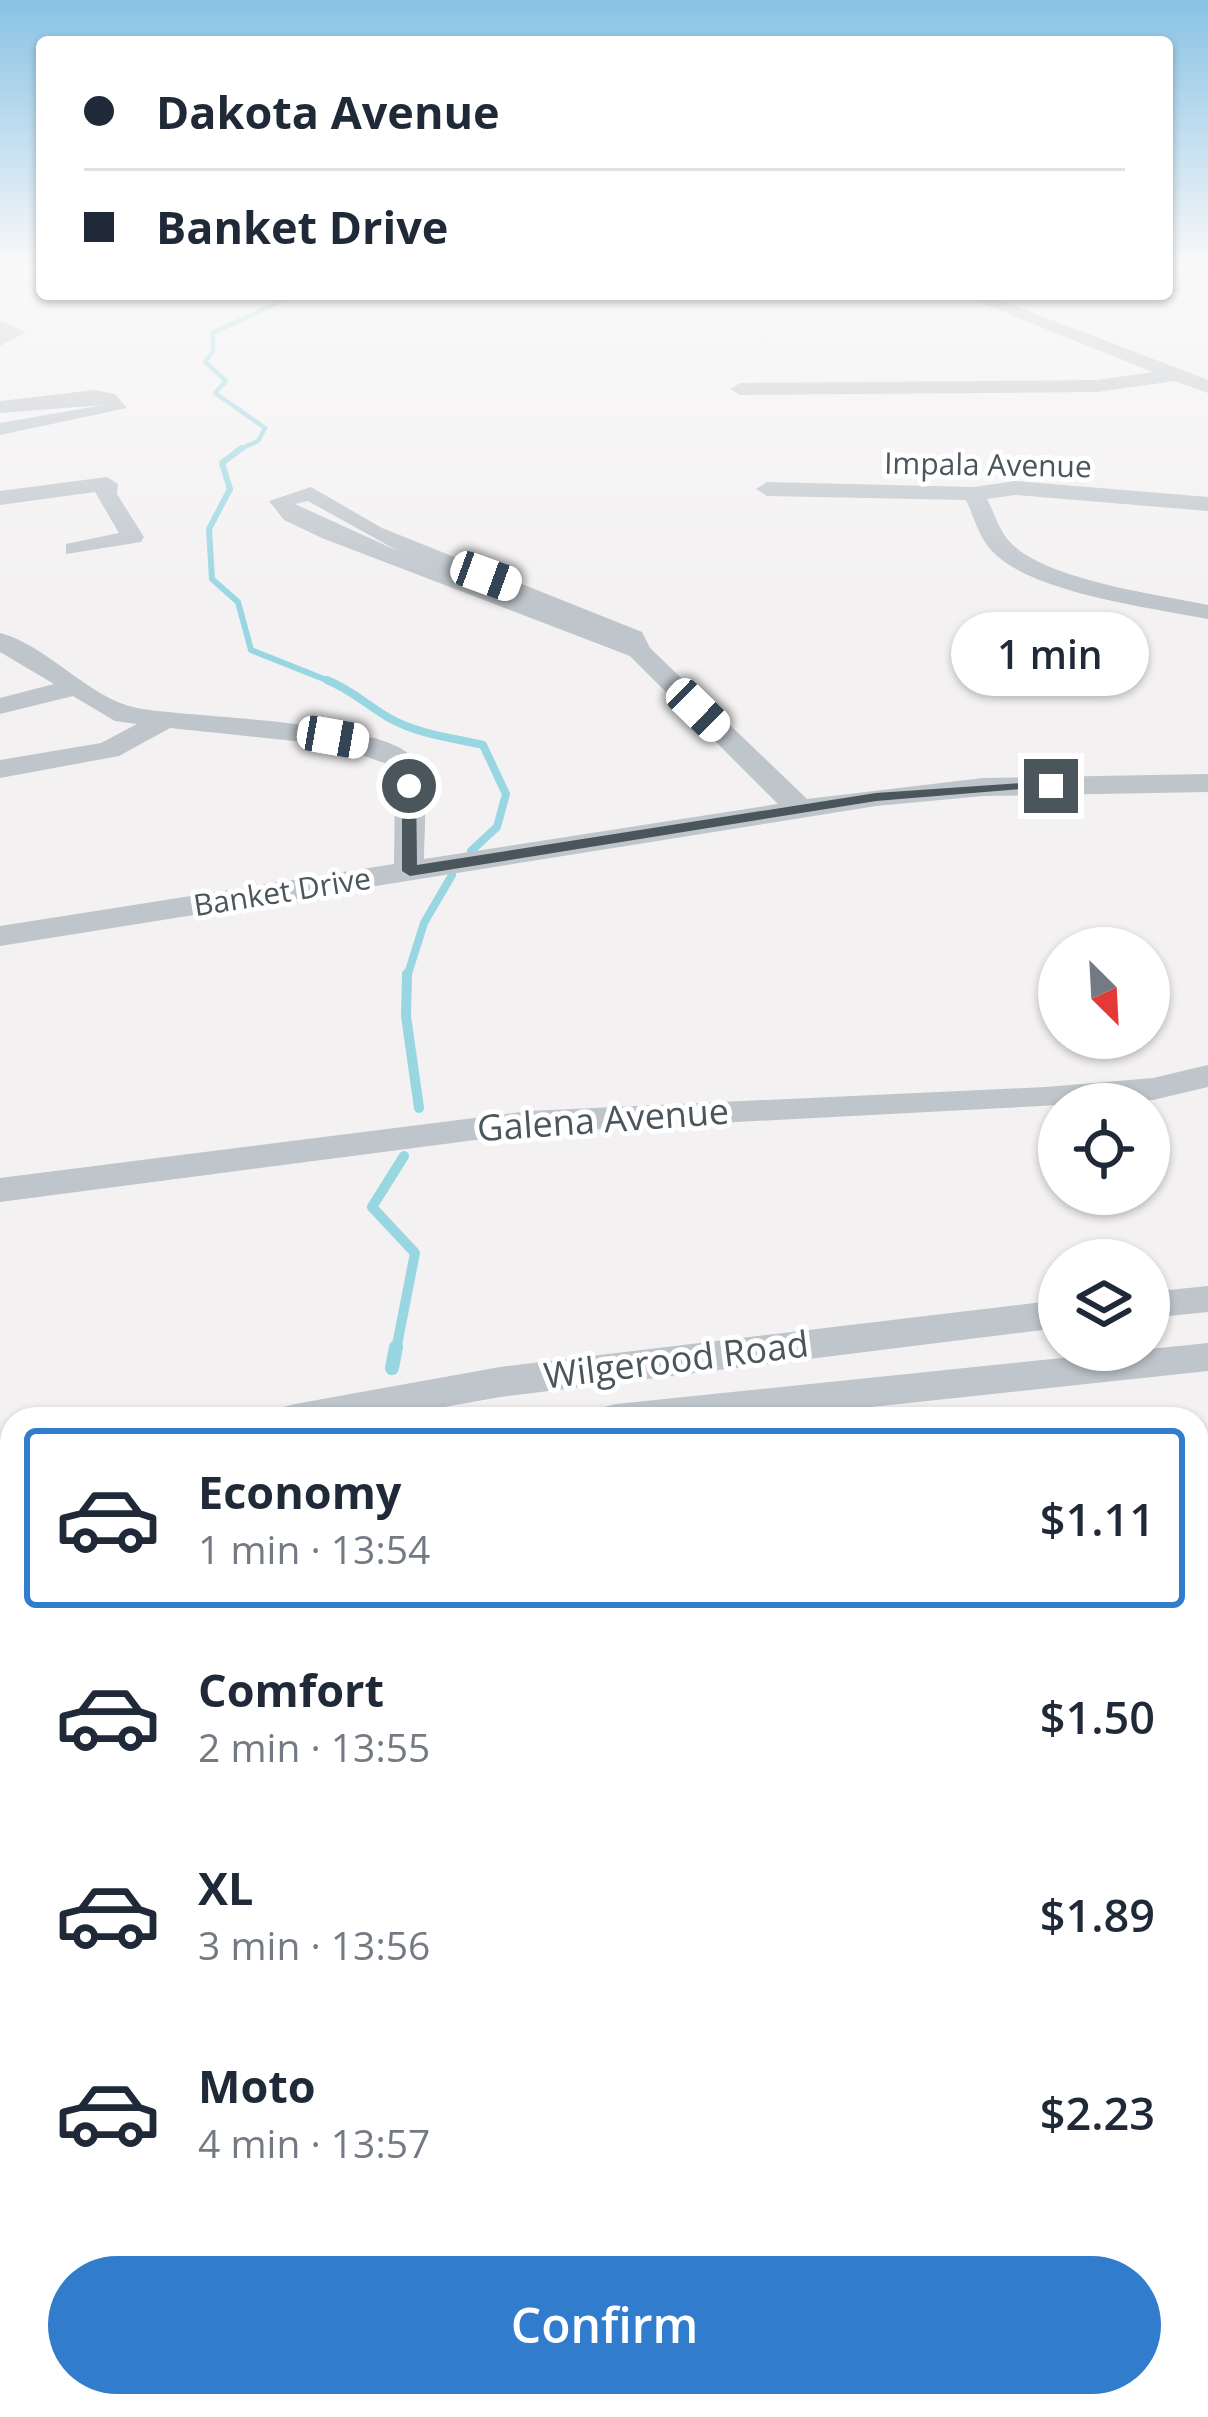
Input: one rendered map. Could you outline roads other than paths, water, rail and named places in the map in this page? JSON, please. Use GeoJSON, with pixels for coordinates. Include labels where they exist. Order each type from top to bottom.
{"type":"FeatureCollection","features":[{"type":"Feature","properties":{"kind":"street"},"geometry":{"type":"LineString","coordinates":[[740,389],[1097,386],[1149,379]]}},
{"type":"Feature","properties":{"kind":"street"},"geometry":{"type":"LineString","coordinates":[[0,406],[94,396],[108,398],[117,408],[0,429]]}},
{"type":"Feature","properties":{"kind":"street"},"geometry":{"type":"LineString","coordinates":[[0,498],[110,472],[106,494],[133,537],[74,548]]}},
{"type":"Feature","properties":{"kind":"street","name":"Impala Avenue"},"geometry":{"type":"LineString","coordinates":[[767,489],[974,494],[1015,488],[1208,504]]}},
{"type":"Feature","properties":{"kind":"street"},"geometry":{"type":"LineString","coordinates":[[639,651],[330,533],[292,515],[280,501],[311,494],[374,533],[633,638],[639,651],[799,808]]}},
{"type":"Feature","properties":{"kind":"street"},"geometry":{"type":"LineString","coordinates":[[974,494],[996,541],[1014,556],[1091,585],[1208,612]]}},
{"type":"Feature","properties":{"kind":"street"},"geometry":{"type":"LineString","coordinates":[[0,641],[111,710],[160,723],[333,737],[386,750],[400,760],[409,786],[410,871]]}},
{"type":"Feature","properties":{"kind":"street"},"geometry":{"type":"LineString","coordinates":[[0,706],[75,688]]}},
{"type":"Feature","properties":{"kind":"street"},"geometry":{"type":"LineString","coordinates":[[0,769],[109,750],[160,723]]}},
{"type":"Feature","properties":{"kind":"street","name":"Banket Drive"},"geometry":{"type":"LineString","coordinates":[[0,936],[940,789],[1208,783]]}},
{"type":"Feature","properties":{"kind":"street","name":"Galena Avenue"},"geometry":{"type":"LineString","coordinates":[[0,1190],[529,1122],[1046,1098],[1153,1089],[1208,1076]]}},
{"type":"Feature","properties":{"kind":"street"},"geometry":{"type":"LineString","coordinates":[[1170,1303],[1208,1299]]}},
{"type":"Feature","properties":{"kind":"street","name":"Wilgerood Road"},"geometry":{"type":"LineString","coordinates":[[361,1407],[500,1382],[1038,1317]]}},
{"type":"Feature","properties":{"kind":"street","name":"Wilgerood Road"},"geometry":{"type":"LineString","coordinates":[[717,1407],[1208,1357]]}},
{"type":"Feature","properties":{"kind":"waterway"},"geometry":{"type":"LineString","coordinates":[[224,379],[215,393],[265,428],[258,441],[241,449]]}},
{"type":"Feature","properties":{"kind":"waterway"},"geometry":{"type":"LineString","coordinates":[[236,451],[241,449]]}},
{"type":"Feature","properties":{"kind":"waterway"},"geometry":{"type":"LineString","coordinates":[[241,449],[222,463],[230,489],[209,529],[212,579],[238,602],[251,650],[330,681]]}},
{"type":"Feature","properties":{"kind":"waterway"},"geometry":{"type":"LineString","coordinates":[[330,681],[334,683]]}},
{"type":"Feature","properties":{"kind":"waterway"},"geometry":{"type":"LineString","coordinates":[[330,681],[401,724],[483,745],[506,794],[497,827],[471,851]]}},
{"type":"Feature","properties":{"kind":"waterway"},"geometry":{"type":"LineString","coordinates":[[407,977],[424,923],[452,875]]}},
{"type":"Feature","properties":{"kind":"waterway"},"geometry":{"type":"LineString","coordinates":[[407,974],[406,1016],[419,1108]]}},
{"type":"Feature","properties":{"kind":"waterway"},"geometry":{"type":"LineString","coordinates":[[396,1350],[415,1253],[372,1207],[404,1156]]}},
{"type":"Feature","properties":{"kind":"waterway"},"geometry":{"type":"LineString","coordinates":[[392,1368],[396,1347]]}}]}
